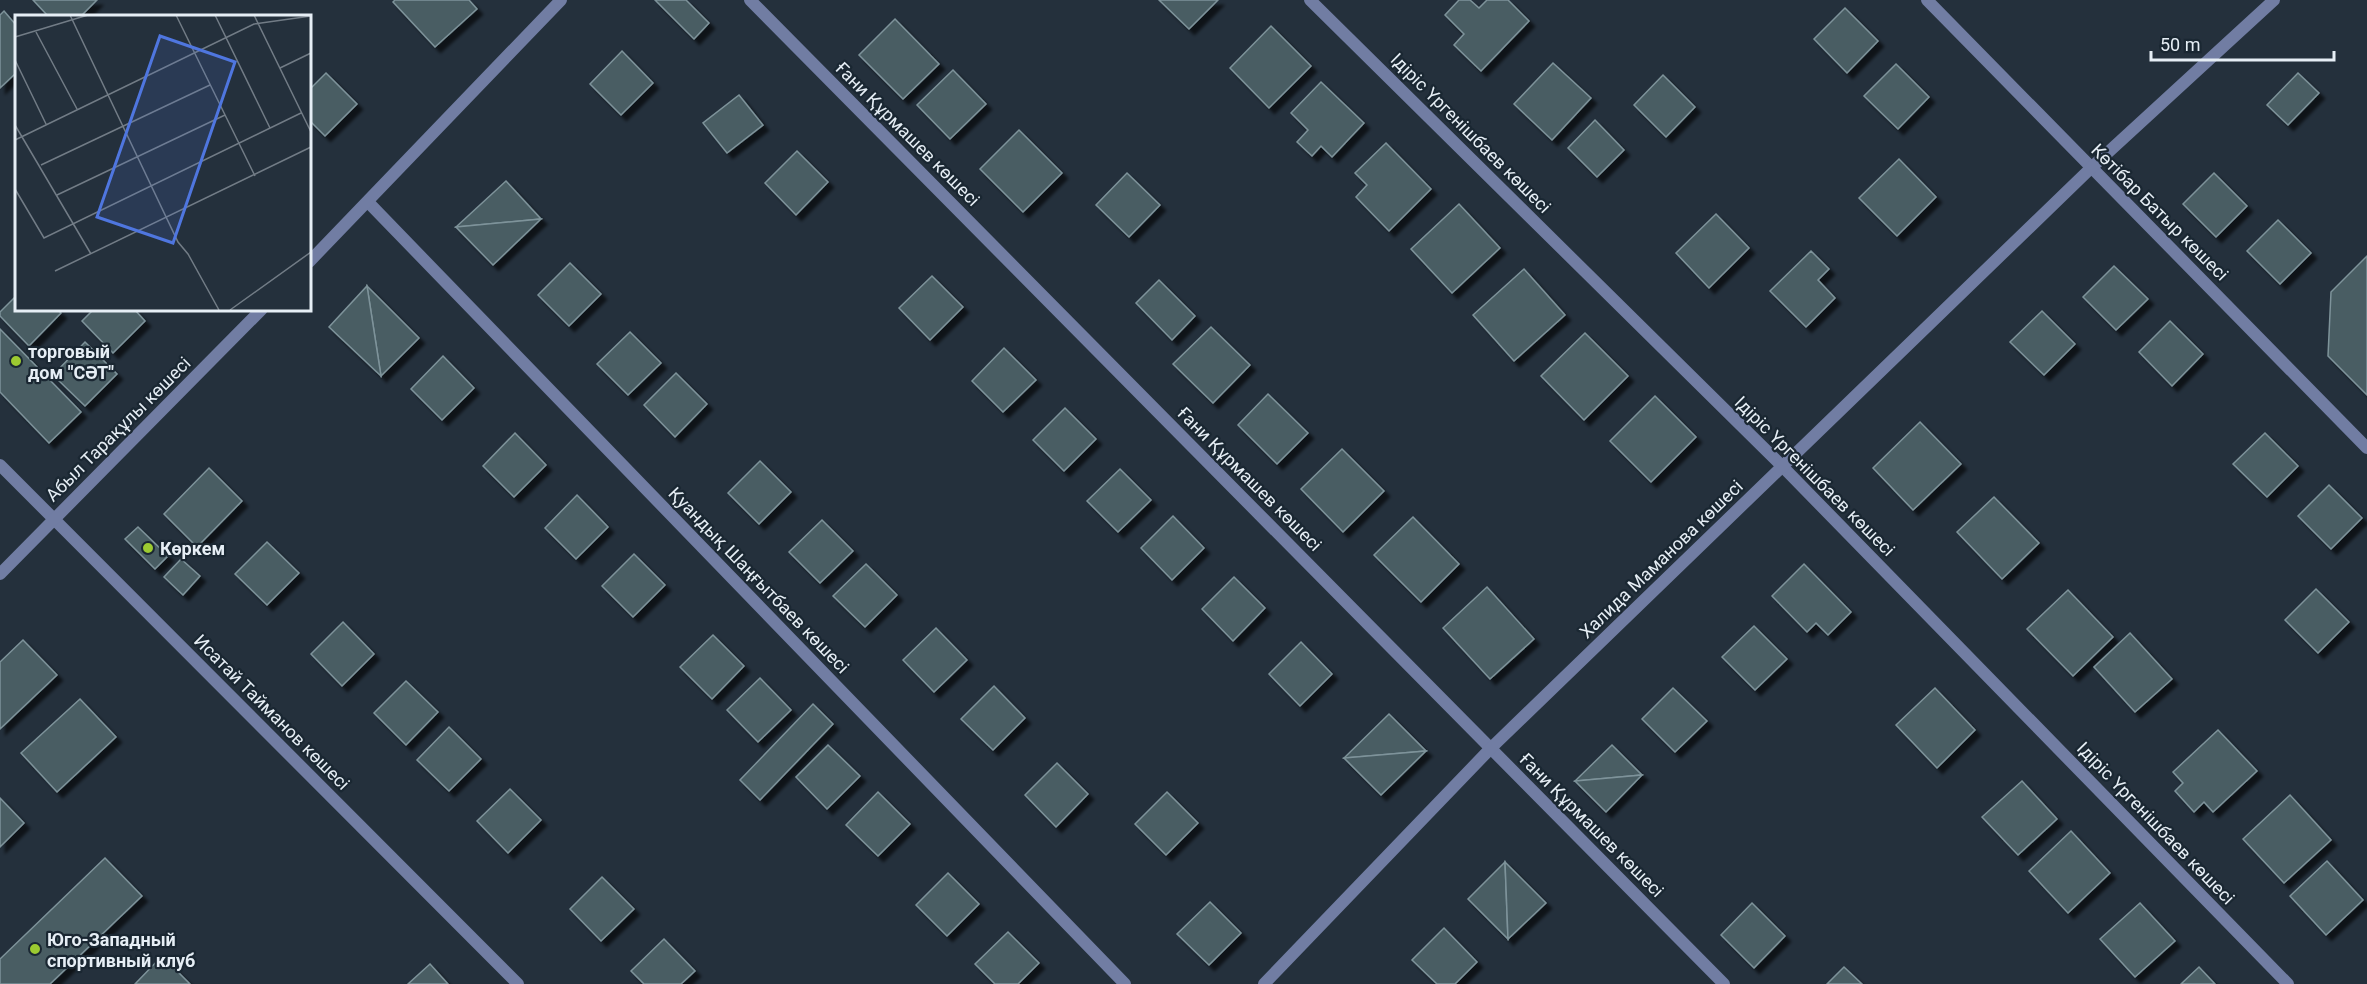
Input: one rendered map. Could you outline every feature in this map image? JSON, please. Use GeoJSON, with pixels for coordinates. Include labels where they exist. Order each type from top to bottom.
{"type":"FeatureCollection","features":[{"type":"Feature","properties":{"kind":"street"},"geometry":{"type":"LineString","coordinates":[[310,261],[561,0]]}},
{"type":"Feature","properties":{"kind":"street","name":"Ғани Құрмашев көшесі"},"geometry":{"type":"LineString","coordinates":[[750,0],[1724,984]]}},
{"type":"Feature","properties":{"kind":"street","name":"Ідіріс Үргенішбаев көшесі"},"geometry":{"type":"LineString","coordinates":[[1310,0],[1782,466],[2288,984]]}},
{"type":"Feature","properties":{"kind":"street","name":"Көтібар Батыр көшесі"},"geometry":{"type":"LineString","coordinates":[[1928,0],[2367,448]]}},
{"type":"Feature","properties":{"kind":"street","name":"Халида Маманова көшесі"},"geometry":{"type":"LineString","coordinates":[[1264,984],[1491,748],[2091,168],[2274,0]]}},
{"type":"Feature","properties":{"kind":"street","name":"Қуандық Шаңғытбаев көшесі"},"geometry":{"type":"LineString","coordinates":[[368,202],[1125,984]]}},
{"type":"Feature","properties":{"kind":"street","name":"Абыл Тарақұлы көшесі"},"geometry":{"type":"LineString","coordinates":[[0,574],[261,310]]}},
{"type":"Feature","properties":{"kind":"street","name":"Исатай Тайманов көшесі"},"geometry":{"type":"LineString","coordinates":[[0,465],[518,984]]}},
{"type":"Feature","properties":{"kind":"building"},"geometry":{"type":"Polygon","coordinates":[[[33,0],[97,0],[82,15],[47,15],[33,0]]]}},
{"type":"Feature","properties":{"kind":"building"},"geometry":{"type":"Polygon","coordinates":[[[395,0],[469,0],[477,9],[435,47],[393,2],[395,0]]]}},
{"type":"Feature","properties":{"kind":"building"},"geometry":{"type":"Polygon","coordinates":[[[655,0],[686,0],[709,23],[694,39],[655,0]]]}},
{"type":"Feature","properties":{"kind":"building"},"geometry":{"type":"Polygon","coordinates":[[[1159,0],[1218,0],[1189,29],[1159,0]]]}},
{"type":"Feature","properties":{"kind":"building"},"geometry":{"type":"Polygon","coordinates":[[[1459,0],[1470,0],[1479,8],[1487,0],[1508,0],[1529,21],[1481,71],[1454,45],[1464,34],[1445,15],[1459,0]]]}},
{"type":"Feature","properties":{"kind":"building"},"geometry":{"type":"Polygon","coordinates":[[[1845,8],[1878,41],[1847,73],[1814,39],[1845,8]]]}},
{"type":"Feature","properties":{"kind":"building"},"geometry":{"type":"Polygon","coordinates":[[[4,11],[15,24],[15,74],[0,88],[0,15],[4,11]]]}},
{"type":"Feature","properties":{"kind":"building"},"geometry":{"type":"Polygon","coordinates":[[[895,19],[939,64],[903,99],[859,55],[895,19]]]}},
{"type":"Feature","properties":{"kind":"building"},"geometry":{"type":"Polygon","coordinates":[[[1271,26],[1311,66],[1269,108],[1230,68],[1271,26]]]}},
{"type":"Feature","properties":{"kind":"building"},"geometry":{"type":"Polygon","coordinates":[[[622,51],[653,83],[621,115],[590,84],[622,51]]]}},
{"type":"Feature","properties":{"kind":"building"},"geometry":{"type":"Polygon","coordinates":[[[1553,63],[1591,98],[1552,140],[1514,104],[1553,63]]]}},
{"type":"Feature","properties":{"kind":"building"},"geometry":{"type":"Polygon","coordinates":[[[1896,64],[1929,97],[1898,129],[1864,96],[1896,64]]]}},
{"type":"Feature","properties":{"kind":"building"},"geometry":{"type":"Polygon","coordinates":[[[953,70],[986,104],[950,139],[917,105],[953,70]]]}},
{"type":"Feature","properties":{"kind":"building"},"geometry":{"type":"Polygon","coordinates":[[[326,73],[357,104],[325,136],[310,121],[310,89],[326,73]]]}},
{"type":"Feature","properties":{"kind":"building"},"geometry":{"type":"Polygon","coordinates":[[[2298,73],[2319,93],[2288,125],[2267,105],[2298,73]]]}},
{"type":"Feature","properties":{"kind":"building"},"geometry":{"type":"Polygon","coordinates":[[[1663,75],[1695,107],[1666,137],[1634,105],[1663,75]]]}},
{"type":"Feature","properties":{"kind":"building"},"geometry":{"type":"Polygon","coordinates":[[[1321,82],[1364,123],[1332,157],[1321,146],[1312,156],[1297,142],[1308,130],[1291,113],[1321,82]]]}},
{"type":"Feature","properties":{"kind":"building"},"geometry":{"type":"Polygon","coordinates":[[[739,95],[763,125],[727,153],[703,123],[739,95]]]}},
{"type":"Feature","properties":{"kind":"building"},"geometry":{"type":"Polygon","coordinates":[[[1595,120],[1624,150],[1597,177],[1568,148],[1595,120]]]}},
{"type":"Feature","properties":{"kind":"building"},"geometry":{"type":"Polygon","coordinates":[[[1019,130],[1062,173],[1023,212],[980,169],[1019,130]]]}},
{"type":"Feature","properties":{"kind":"building"},"geometry":{"type":"Polygon","coordinates":[[[1386,143],[1431,189],[1389,231],[1356,197],[1367,185],[1355,173],[1386,143]]]}},
{"type":"Feature","properties":{"kind":"building"},"geometry":{"type":"Polygon","coordinates":[[[797,151],[828,182],[796,215],[765,183],[797,151]]]}},
{"type":"Feature","properties":{"kind":"building"},"geometry":{"type":"Polygon","coordinates":[[[1899,159],[1936,197],[1897,236],[1859,198],[1899,159]]]}},
{"type":"Feature","properties":{"kind":"building"},"geometry":{"type":"Polygon","coordinates":[[[1127,173],[1160,205],[1129,237],[1096,205],[1127,173]]]}},
{"type":"Feature","properties":{"kind":"building"},"geometry":{"type":"Polygon","coordinates":[[[2214,173],[2247,206],[2216,237],[2183,204],[2214,173]]]}},
{"type":"Feature","properties":{"kind":"building"},"geometry":{"type":"Polygon","coordinates":[[[506,181],[541,219],[456,227],[506,181]]]}},
{"type":"Feature","properties":{"kind":"building"},"geometry":{"type":"Polygon","coordinates":[[[1459,204],[1500,248],[1452,293],[1411,249],[1459,204]]]}},
{"type":"Feature","properties":{"kind":"building"},"geometry":{"type":"Polygon","coordinates":[[[1716,214],[1749,248],[1709,288],[1676,253],[1716,214]]]}},
{"type":"Feature","properties":{"kind":"building"},"geometry":{"type":"Polygon","coordinates":[[[541,219],[493,265],[456,227],[541,219]]]}},
{"type":"Feature","properties":{"kind":"building"},"geometry":{"type":"Polygon","coordinates":[[[2278,220],[2311,253],[2280,284],[2247,251],[2278,220]]]}},
{"type":"Feature","properties":{"kind":"building"},"geometry":{"type":"Polygon","coordinates":[[[1811,251],[1829,269],[1818,280],[1835,298],[1806,327],[1770,291],[1811,251]]]}},
{"type":"Feature","properties":{"kind":"building"},"geometry":{"type":"Polygon","coordinates":[[[2367,256],[2367,395],[2328,356],[2331,292],[2367,256]]]}},
{"type":"Feature","properties":{"kind":"building"},"geometry":{"type":"Polygon","coordinates":[[[570,263],[601,294],[569,326],[538,295],[570,263]]]}},
{"type":"Feature","properties":{"kind":"building"},"geometry":{"type":"Polygon","coordinates":[[[2114,266],[2148,299],[2116,330],[2083,297],[2114,266]]]}},
{"type":"Feature","properties":{"kind":"building"},"geometry":{"type":"Polygon","coordinates":[[[1524,269],[1565,315],[1514,361],[1473,315],[1524,269]]]}},
{"type":"Feature","properties":{"kind":"building"},"geometry":{"type":"Polygon","coordinates":[[[932,276],[963,307],[930,340],[899,308],[932,276]]]}},
{"type":"Feature","properties":{"kind":"building"},"geometry":{"type":"Polygon","coordinates":[[[1159,280],[1195,316],[1172,340],[1136,303],[1159,280]]]}},
{"type":"Feature","properties":{"kind":"building"},"geometry":{"type":"Polygon","coordinates":[[[367,286],[419,338],[381,376],[367,286]]]}},
{"type":"Feature","properties":{"kind":"building"},"geometry":{"type":"Polygon","coordinates":[[[367,286],[381,376],[329,327],[367,286]]]}},
{"type":"Feature","properties":{"kind":"building"},"geometry":{"type":"Polygon","coordinates":[[[15,297],[15,310],[58,310],[61,313],[29,346],[0,316],[0,312],[15,297]]]}},
{"type":"Feature","properties":{"kind":"building"},"geometry":{"type":"Polygon","coordinates":[[[93,310],[135,310],[145,321],[113,353],[82,321],[93,310]]]}},
{"type":"Feature","properties":{"kind":"building"},"geometry":{"type":"Polygon","coordinates":[[[2042,311],[2075,344],[2044,375],[2010,342],[2042,311]]]}},
{"type":"Feature","properties":{"kind":"building"},"geometry":{"type":"Polygon","coordinates":[[[2170,321],[2203,354],[2172,386],[2139,352],[2170,321]]]}},
{"type":"Feature","properties":{"kind":"building"},"geometry":{"type":"Polygon","coordinates":[[[1211,327],[1250,365],[1213,403],[1173,364],[1211,327]]]}},
{"type":"Feature","properties":{"kind":"building","name":"торговый дом \"СӘТ\""},"geometry":{"type":"Polygon","coordinates":[[[0,329],[81,412],[49,443],[0,392],[0,329]]]}},
{"type":"Feature","properties":{"kind":"building"},"geometry":{"type":"Polygon","coordinates":[[[630,332],[661,363],[628,395],[597,364],[630,332]]]}},
{"type":"Feature","properties":{"kind":"building"},"geometry":{"type":"Polygon","coordinates":[[[1585,333],[1628,376],[1584,420],[1541,376],[1585,333]]]}},
{"type":"Feature","properties":{"kind":"building"},"geometry":{"type":"Polygon","coordinates":[[[85,342],[117,374],[85,406],[53,375],[85,342]]]}},
{"type":"Feature","properties":{"kind":"building"},"geometry":{"type":"Polygon","coordinates":[[[1004,348],[1036,380],[1003,412],[972,381],[1004,348]]]}},
{"type":"Feature","properties":{"kind":"building"},"geometry":{"type":"Polygon","coordinates":[[[443,356],[474,388],[442,420],[411,389],[443,356]]]}},
{"type":"Feature","properties":{"kind":"building"},"geometry":{"type":"Polygon","coordinates":[[[676,373],[707,404],[675,437],[644,405],[676,373]]]}},
{"type":"Feature","properties":{"kind":"building"},"geometry":{"type":"Polygon","coordinates":[[[1268,394],[1308,433],[1277,464],[1238,425],[1268,394]]]}},
{"type":"Feature","properties":{"kind":"building"},"geometry":{"type":"Polygon","coordinates":[[[1655,396],[1696,437],[1651,482],[1610,441],[1655,396]]]}},
{"type":"Feature","properties":{"kind":"building"},"geometry":{"type":"Polygon","coordinates":[[[1065,408],[1096,439],[1064,471],[1033,440],[1065,408]]]}},
{"type":"Feature","properties":{"kind":"building"},"geometry":{"type":"Polygon","coordinates":[[[1920,422],[1961,464],[1913,510],[1873,468],[1920,422]]]}},
{"type":"Feature","properties":{"kind":"building"},"geometry":{"type":"Polygon","coordinates":[[[515,433],[546,465],[514,497],[483,466],[515,433]]]}},
{"type":"Feature","properties":{"kind":"building"},"geometry":{"type":"Polygon","coordinates":[[[2265,433],[2298,466],[2267,497],[2233,464],[2265,433]]]}},
{"type":"Feature","properties":{"kind":"building"},"geometry":{"type":"Polygon","coordinates":[[[1342,449],[1384,491],[1343,532],[1301,489],[1342,449]]]}},
{"type":"Feature","properties":{"kind":"building"},"geometry":{"type":"Polygon","coordinates":[[[760,461],[791,492],[759,524],[728,493],[760,461]]]}},
{"type":"Feature","properties":{"kind":"building"},"geometry":{"type":"Polygon","coordinates":[[[209,468],[242,501],[197,547],[164,514],[209,468]]]}},
{"type":"Feature","properties":{"kind":"building"},"geometry":{"type":"Polygon","coordinates":[[[1120,469],[1151,500],[1118,532],[1087,501],[1120,469]]]}},
{"type":"Feature","properties":{"kind":"building"},"geometry":{"type":"Polygon","coordinates":[[[2329,485],[2362,518],[2331,549],[2298,516],[2329,485]]]}},
{"type":"Feature","properties":{"kind":"building"},"geometry":{"type":"Polygon","coordinates":[[[577,495],[608,527],[576,559],[545,528],[577,495]]]}},
{"type":"Feature","properties":{"kind":"building"},"geometry":{"type":"Polygon","coordinates":[[[1994,497],[2039,543],[2002,579],[1957,532],[1994,497]]]}},
{"type":"Feature","properties":{"kind":"building"},"geometry":{"type":"Polygon","coordinates":[[[1173,516],[1204,548],[1172,580],[1141,548],[1173,516]]]}},
{"type":"Feature","properties":{"kind":"building"},"geometry":{"type":"Polygon","coordinates":[[[1413,517],[1459,564],[1421,602],[1374,555],[1413,517]]]}},
{"type":"Feature","properties":{"kind":"building"},"geometry":{"type":"Polygon","coordinates":[[[822,520],[853,551],[820,583],[789,552],[822,520]]]}},
{"type":"Feature","properties":{"kind":"building"},"geometry":{"type":"Polygon","coordinates":[[[138,527],[168,556],[155,569],[125,539],[138,527]]]}},
{"type":"Feature","properties":{"kind":"building"},"geometry":{"type":"Polygon","coordinates":[[[267,542],[299,573],[267,605],[235,574],[267,542]]]}},
{"type":"Feature","properties":{"kind":"building"},"geometry":{"type":"Polygon","coordinates":[[[634,554],[665,585],[633,617],[602,586],[634,554]]]}},
{"type":"Feature","properties":{"kind":"building"},"geometry":{"type":"Polygon","coordinates":[[[181,559],[200,576],[183,595],[164,577],[181,559]]]}},
{"type":"Feature","properties":{"kind":"building"},"geometry":{"type":"Polygon","coordinates":[[[866,564],[897,595],[865,627],[833,596],[866,564]]]}},
{"type":"Feature","properties":{"kind":"building"},"geometry":{"type":"Polygon","coordinates":[[[1804,564],[1851,612],[1828,635],[1816,623],[1807,632],[1772,596],[1804,564]]]}},
{"type":"Feature","properties":{"kind":"building"},"geometry":{"type":"Polygon","coordinates":[[[1234,577],[1265,608],[1233,641],[1202,609],[1234,577]]]}},
{"type":"Feature","properties":{"kind":"building"},"geometry":{"type":"Polygon","coordinates":[[[1487,587],[1534,639],[1490,679],[1443,628],[1487,587]]]}},
{"type":"Feature","properties":{"kind":"building"},"geometry":{"type":"Polygon","coordinates":[[[2316,589],[2349,622],[2318,653],[2285,620],[2316,589]]]}},
{"type":"Feature","properties":{"kind":"building"},"geometry":{"type":"Polygon","coordinates":[[[2068,590],[2113,637],[2073,676],[2027,629],[2068,590]]]}},
{"type":"Feature","properties":{"kind":"building"},"geometry":{"type":"Polygon","coordinates":[[[343,622],[374,654],[342,686],[311,654],[343,622]]]}},
{"type":"Feature","properties":{"kind":"building"},"geometry":{"type":"Polygon","coordinates":[[[1754,626],[1787,659],[1755,690],[1722,657],[1754,626]]]}},
{"type":"Feature","properties":{"kind":"building"},"geometry":{"type":"Polygon","coordinates":[[[936,628],[967,660],[934,692],[903,660],[936,628]]]}},
{"type":"Feature","properties":{"kind":"building"},"geometry":{"type":"Polygon","coordinates":[[[2130,633],[2172,679],[2135,712],[2094,667],[2130,633]]]}},
{"type":"Feature","properties":{"kind":"building"},"geometry":{"type":"Polygon","coordinates":[[[713,635],[744,666],[712,699],[680,667],[713,635]]]}},
{"type":"Feature","properties":{"kind":"building"},"geometry":{"type":"Polygon","coordinates":[[[23,640],[57,675],[0,729],[0,662],[23,640]]]}},
{"type":"Feature","properties":{"kind":"building"},"geometry":{"type":"Polygon","coordinates":[[[1301,642],[1332,674],[1300,706],[1269,674],[1301,642]]]}},
{"type":"Feature","properties":{"kind":"building"},"geometry":{"type":"Polygon","coordinates":[[[760,678],[791,710],[758,742],[727,710],[760,678]]]}},
{"type":"Feature","properties":{"kind":"building"},"geometry":{"type":"Polygon","coordinates":[[[406,681],[438,712],[406,745],[374,713],[406,681]]]}},
{"type":"Feature","properties":{"kind":"building"},"geometry":{"type":"Polygon","coordinates":[[[994,686],[1025,718],[993,750],[961,719],[994,686]]]}},
{"type":"Feature","properties":{"kind":"building"},"geometry":{"type":"Polygon","coordinates":[[[1673,688],[1707,721],[1675,752],[1642,719],[1673,688]]]}},
{"type":"Feature","properties":{"kind":"building"},"geometry":{"type":"Polygon","coordinates":[[[1935,688],[1975,730],[1937,768],[1896,725],[1935,688]]]}},
{"type":"Feature","properties":{"kind":"building"},"geometry":{"type":"Polygon","coordinates":[[[80,699],[116,737],[57,792],[21,753],[80,699]]]}},
{"type":"Feature","properties":{"kind":"building"},"geometry":{"type":"Polygon","coordinates":[[[813,704],[833,724],[760,800],[740,780],[813,704]]]}},
{"type":"Feature","properties":{"kind":"building"},"geometry":{"type":"Polygon","coordinates":[[[1389,714],[1426,751],[1344,758],[1389,714]]]}},
{"type":"Feature","properties":{"kind":"building"},"geometry":{"type":"Polygon","coordinates":[[[449,727],[481,759],[449,791],[417,760],[449,727]]]}},
{"type":"Feature","properties":{"kind":"building"},"geometry":{"type":"Polygon","coordinates":[[[2218,730],[2257,771],[2213,812],[2204,802],[2194,812],[2175,791],[2183,783],[2173,772],[2218,730]]]}},
{"type":"Feature","properties":{"kind":"building"},"geometry":{"type":"Polygon","coordinates":[[[828,745],[860,776],[827,809],[796,777],[828,745]]]}},
{"type":"Feature","properties":{"kind":"building"},"geometry":{"type":"Polygon","coordinates":[[[1612,745],[1642,775],[1575,781],[1612,745]]]}},
{"type":"Feature","properties":{"kind":"building"},"geometry":{"type":"Polygon","coordinates":[[[1426,751],[1381,795],[1344,758],[1426,751]]]}},
{"type":"Feature","properties":{"kind":"building"},"geometry":{"type":"Polygon","coordinates":[[[1057,763],[1088,794],[1056,827],[1025,795],[1057,763]]]}},
{"type":"Feature","properties":{"kind":"building"},"geometry":{"type":"Polygon","coordinates":[[[1642,775],[1606,812],[1575,781],[1642,775]]]}},
{"type":"Feature","properties":{"kind":"building"},"geometry":{"type":"Polygon","coordinates":[[[2022,781],[2057,819],[2018,855],[1982,817],[2022,781]]]}},
{"type":"Feature","properties":{"kind":"building"},"geometry":{"type":"Polygon","coordinates":[[[510,789],[541,820],[508,853],[477,821],[510,789]]]}},
{"type":"Feature","properties":{"kind":"building"},"geometry":{"type":"Polygon","coordinates":[[[878,792],[910,824],[878,856],[846,825],[878,792]]]}},
{"type":"Feature","properties":{"kind":"building"},"geometry":{"type":"Polygon","coordinates":[[[1167,792],[1198,823],[1166,855],[1135,824],[1167,792]]]}},
{"type":"Feature","properties":{"kind":"building"},"geometry":{"type":"Polygon","coordinates":[[[2290,795],[2331,840],[2284,883],[2243,839],[2290,795]]]}},
{"type":"Feature","properties":{"kind":"building"},"geometry":{"type":"Polygon","coordinates":[[[0,798],[24,823],[0,847],[0,798]]]}},
{"type":"Feature","properties":{"kind":"building"},"geometry":{"type":"Polygon","coordinates":[[[2071,831],[2110,873],[2068,913],[2029,871],[2071,831]]]}},
{"type":"Feature","properties":{"kind":"building"},"geometry":{"type":"Polygon","coordinates":[[[105,858],[142,896],[50,984],[0,984],[0,959],[105,858]]]}},
{"type":"Feature","properties":{"kind":"building"},"geometry":{"type":"Polygon","coordinates":[[[2327,861],[2363,900],[2326,935],[2290,896],[2327,861]]]}},
{"type":"Feature","properties":{"kind":"building"},"geometry":{"type":"Polygon","coordinates":[[[1505,862],[1508,939],[1468,899],[1505,862]]]}},
{"type":"Feature","properties":{"kind":"building"},"geometry":{"type":"Polygon","coordinates":[[[1505,862],[1546,903],[1508,939],[1505,862]]]}},
{"type":"Feature","properties":{"kind":"building"},"geometry":{"type":"Polygon","coordinates":[[[948,873],[979,904],[947,936],[916,905],[948,873]]]}},
{"type":"Feature","properties":{"kind":"building"},"geometry":{"type":"Polygon","coordinates":[[[602,877],[634,909],[601,941],[570,909],[602,877]]]}},
{"type":"Feature","properties":{"kind":"building"},"geometry":{"type":"Polygon","coordinates":[[[1210,902],[1241,933],[1209,965],[1177,934],[1210,902]]]}},
{"type":"Feature","properties":{"kind":"building"},"geometry":{"type":"Polygon","coordinates":[[[1752,903],[1785,936],[1754,968],[1721,935],[1752,903]]]}},
{"type":"Feature","properties":{"kind":"building"},"geometry":{"type":"Polygon","coordinates":[[[2140,903],[2175,941],[2135,977],[2100,939],[2140,903]]]}},
{"type":"Feature","properties":{"kind":"building"},"geometry":{"type":"Polygon","coordinates":[[[1444,928],[1477,962],[1455,984],[1437,984],[1412,960],[1444,928]]]}},
{"type":"Feature","properties":{"kind":"building"},"geometry":{"type":"Polygon","coordinates":[[[1008,932],[1039,963],[1018,984],[995,984],[975,964],[1008,932]]]}},
{"type":"Feature","properties":{"kind":"building"},"geometry":{"type":"Polygon","coordinates":[[[664,939],[695,971],[681,984],[644,984],[631,971],[664,939]]]}},
{"type":"Feature","properties":{"kind":"building"},"geometry":{"type":"Polygon","coordinates":[[[162,956],[190,984],[135,984],[162,956]]]}},
{"type":"Feature","properties":{"kind":"building"},"geometry":{"type":"Polygon","coordinates":[[[430,964],[448,984],[408,984],[430,964]]]}},
{"type":"Feature","properties":{"kind":"building"},"geometry":{"type":"Polygon","coordinates":[[[1844,967],[1862,984],[1827,984],[1844,967]]]}},
{"type":"Feature","properties":{"kind":"building"},"geometry":{"type":"Polygon","coordinates":[[[2199,967],[2215,984],[2181,984],[2199,967]]]}},
{"type":"Feature","properties":{"kind":"place","name":"торговый дом \"СӘТ\""},"geometry":{"type":"Point","coordinates":[16,361]}},
{"type":"Feature","properties":{"kind":"place","name":"Көркем"},"geometry":{"type":"Point","coordinates":[148,548]}},
{"type":"Feature","properties":{"kind":"place","name":"Юго-Западный спортивный клуб"},"geometry":{"type":"Point","coordinates":[35,949]}}]}
